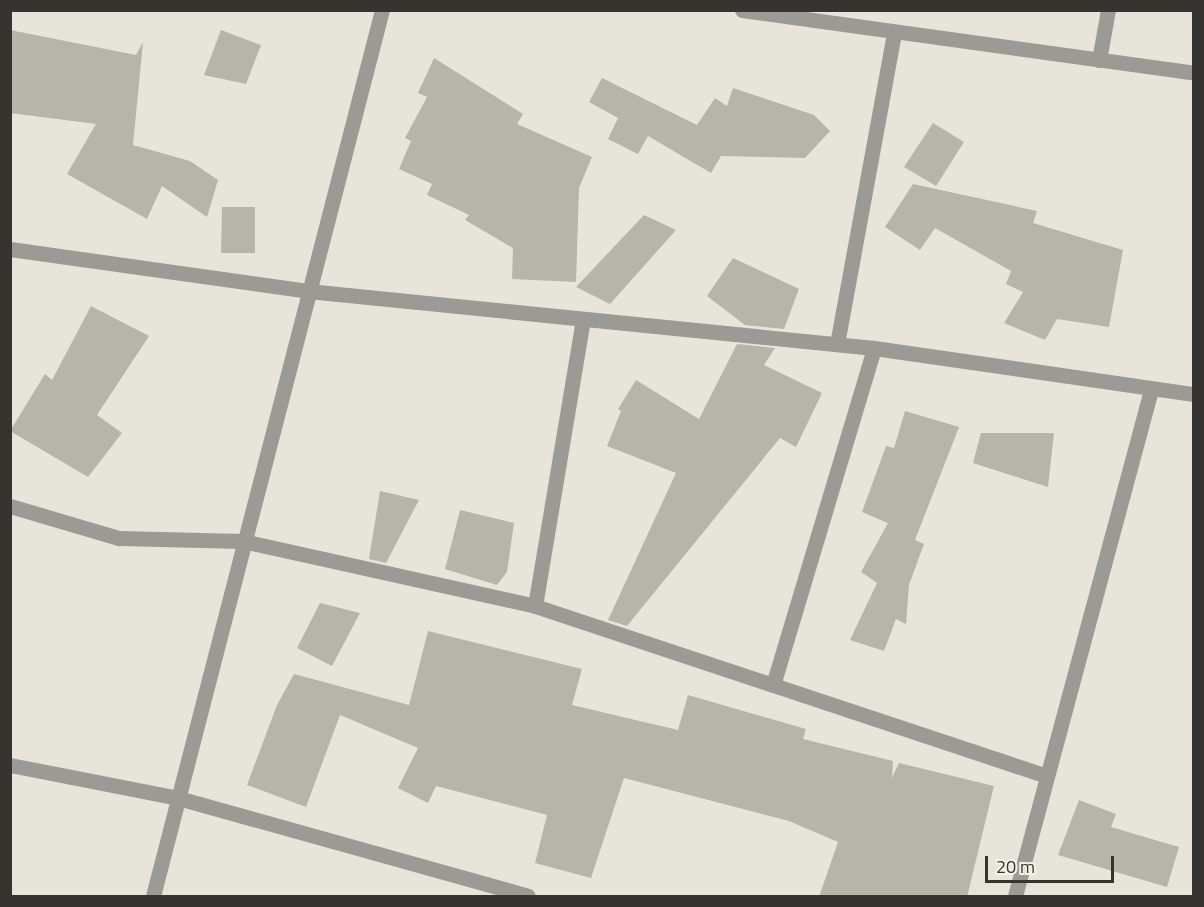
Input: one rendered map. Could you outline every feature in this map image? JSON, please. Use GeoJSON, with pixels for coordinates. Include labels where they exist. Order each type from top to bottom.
{"type":"FeatureCollection","features":[{"type":"Feature","properties":{"kind":"street"},"geometry":{"type":"LineString","coordinates":[[153,897],[243,541],[382,10]]}},
{"type":"Feature","properties":{"kind":"street"},"geometry":{"type":"LineString","coordinates":[[742,10],[775,12],[894,32],[1194,73]]}},
{"type":"Feature","properties":{"kind":"street"},"geometry":{"type":"LineString","coordinates":[[1099,60],[1108,10]]}},
{"type":"Feature","properties":{"kind":"street"},"geometry":{"type":"LineString","coordinates":[[837,344],[894,32]]}},
{"type":"Feature","properties":{"kind":"street"},"geometry":{"type":"LineString","coordinates":[[10,249],[308,291],[874,348],[1151,390],[1194,394]]}},
{"type":"Feature","properties":{"kind":"street"},"geometry":{"type":"LineString","coordinates":[[535,606],[583,319]]}},
{"type":"Feature","properties":{"kind":"street"},"geometry":{"type":"LineString","coordinates":[[773,685],[874,348]]}},
{"type":"Feature","properties":{"kind":"street"},"geometry":{"type":"LineString","coordinates":[[1015,897],[1151,390]]}},
{"type":"Feature","properties":{"kind":"street"},"geometry":{"type":"LineString","coordinates":[[10,506],[119,538],[243,541],[535,606],[1047,776]]}},
{"type":"Feature","properties":{"kind":"street"},"geometry":{"type":"LineString","coordinates":[[10,765],[178,798],[528,897]]}},
{"type":"Feature","properties":{"kind":"building"},"geometry":{"type":"Polygon","coordinates":[[[10,30],[136,55],[143,42],[133,145],[190,161],[218,180],[207,217],[162,186],[147,219],[67,174],[96,124],[10,113],[10,30]]]}},
{"type":"Feature","properties":{"kind":"building"},"geometry":{"type":"Polygon","coordinates":[[[221,30],[261,45],[246,84],[204,75],[221,30]]]}},
{"type":"Feature","properties":{"kind":"building"},"geometry":{"type":"Polygon","coordinates":[[[434,58],[523,114],[517,124],[592,157],[579,188],[576,282],[512,279],[513,248],[465,220],[469,215],[427,195],[432,184],[399,169],[411,141],[405,138],[427,97],[418,93],[434,58]]]}},
{"type":"Feature","properties":{"kind":"building"},"geometry":{"type":"Polygon","coordinates":[[[602,78],[697,125],[715,98],[727,106],[733,88],[814,115],[830,131],[805,158],[721,156],[711,173],[648,136],[638,154],[608,139],[618,118],[589,102],[602,78]]]}},
{"type":"Feature","properties":{"kind":"building"},"geometry":{"type":"Polygon","coordinates":[[[933,123],[964,142],[936,186],[904,167],[933,123]]]}},
{"type":"Feature","properties":{"kind":"building"},"geometry":{"type":"Polygon","coordinates":[[[913,184],[1037,211],[1033,223],[1123,250],[1109,327],[1057,319],[1045,340],[1004,323],[1023,292],[1006,284],[1011,271],[935,228],[920,250],[885,227],[913,184]]]}},
{"type":"Feature","properties":{"kind":"building"},"geometry":{"type":"Polygon","coordinates":[[[222,207],[255,207],[255,253],[221,253],[222,207]]]}},
{"type":"Feature","properties":{"kind":"building"},"geometry":{"type":"Polygon","coordinates":[[[644,215],[676,230],[610,304],[576,287],[644,215]]]}},
{"type":"Feature","properties":{"kind":"building"},"geometry":{"type":"Polygon","coordinates":[[[733,258],[799,289],[784,329],[745,325],[707,296],[733,258]]]}},
{"type":"Feature","properties":{"kind":"building"},"geometry":{"type":"Polygon","coordinates":[[[91,306],[149,336],[97,415],[122,433],[88,477],[10,431],[45,374],[52,380],[91,306]]]}},
{"type":"Feature","properties":{"kind":"building"},"geometry":{"type":"Polygon","coordinates":[[[737,344],[775,348],[764,365],[822,393],[796,447],[780,438],[627,626],[608,620],[676,473],[607,446],[621,411],[618,409],[636,380],[699,419],[737,344]]]}},
{"type":"Feature","properties":{"kind":"building"},"geometry":{"type":"Polygon","coordinates":[[[905,411],[959,427],[915,540],[924,544],[909,585],[906,624],[896,619],[884,651],[850,640],[877,583],[861,572],[888,523],[862,512],[886,446],[894,448],[905,411]]]}},
{"type":"Feature","properties":{"kind":"building"},"geometry":{"type":"Polygon","coordinates":[[[981,433],[1054,433],[1048,487],[973,463],[981,433]]]}},
{"type":"Feature","properties":{"kind":"building"},"geometry":{"type":"Polygon","coordinates":[[[380,491],[419,500],[386,563],[369,559],[380,491]]]}},
{"type":"Feature","properties":{"kind":"building"},"geometry":{"type":"Polygon","coordinates":[[[460,510],[514,523],[507,572],[497,585],[445,569],[460,510]]]}},
{"type":"Feature","properties":{"kind":"building"},"geometry":{"type":"Polygon","coordinates":[[[320,603],[360,613],[332,666],[297,648],[320,603]]]}},
{"type":"Feature","properties":{"kind":"building"},"geometry":{"type":"Polygon","coordinates":[[[428,631],[582,669],[572,705],[678,730],[688,695],[806,729],[803,739],[893,761],[892,778],[899,763],[994,786],[967,897],[819,897],[838,842],[789,821],[624,778],[591,878],[535,863],[547,815],[436,786],[428,803],[398,788],[418,748],[340,715],[306,807],[247,785],[277,705],[294,674],[409,705],[428,631]]]}},
{"type":"Feature","properties":{"kind":"building"},"geometry":{"type":"Polygon","coordinates":[[[1079,800],[1116,814],[1111,827],[1179,847],[1167,887],[1058,855],[1079,800]]]}}]}
